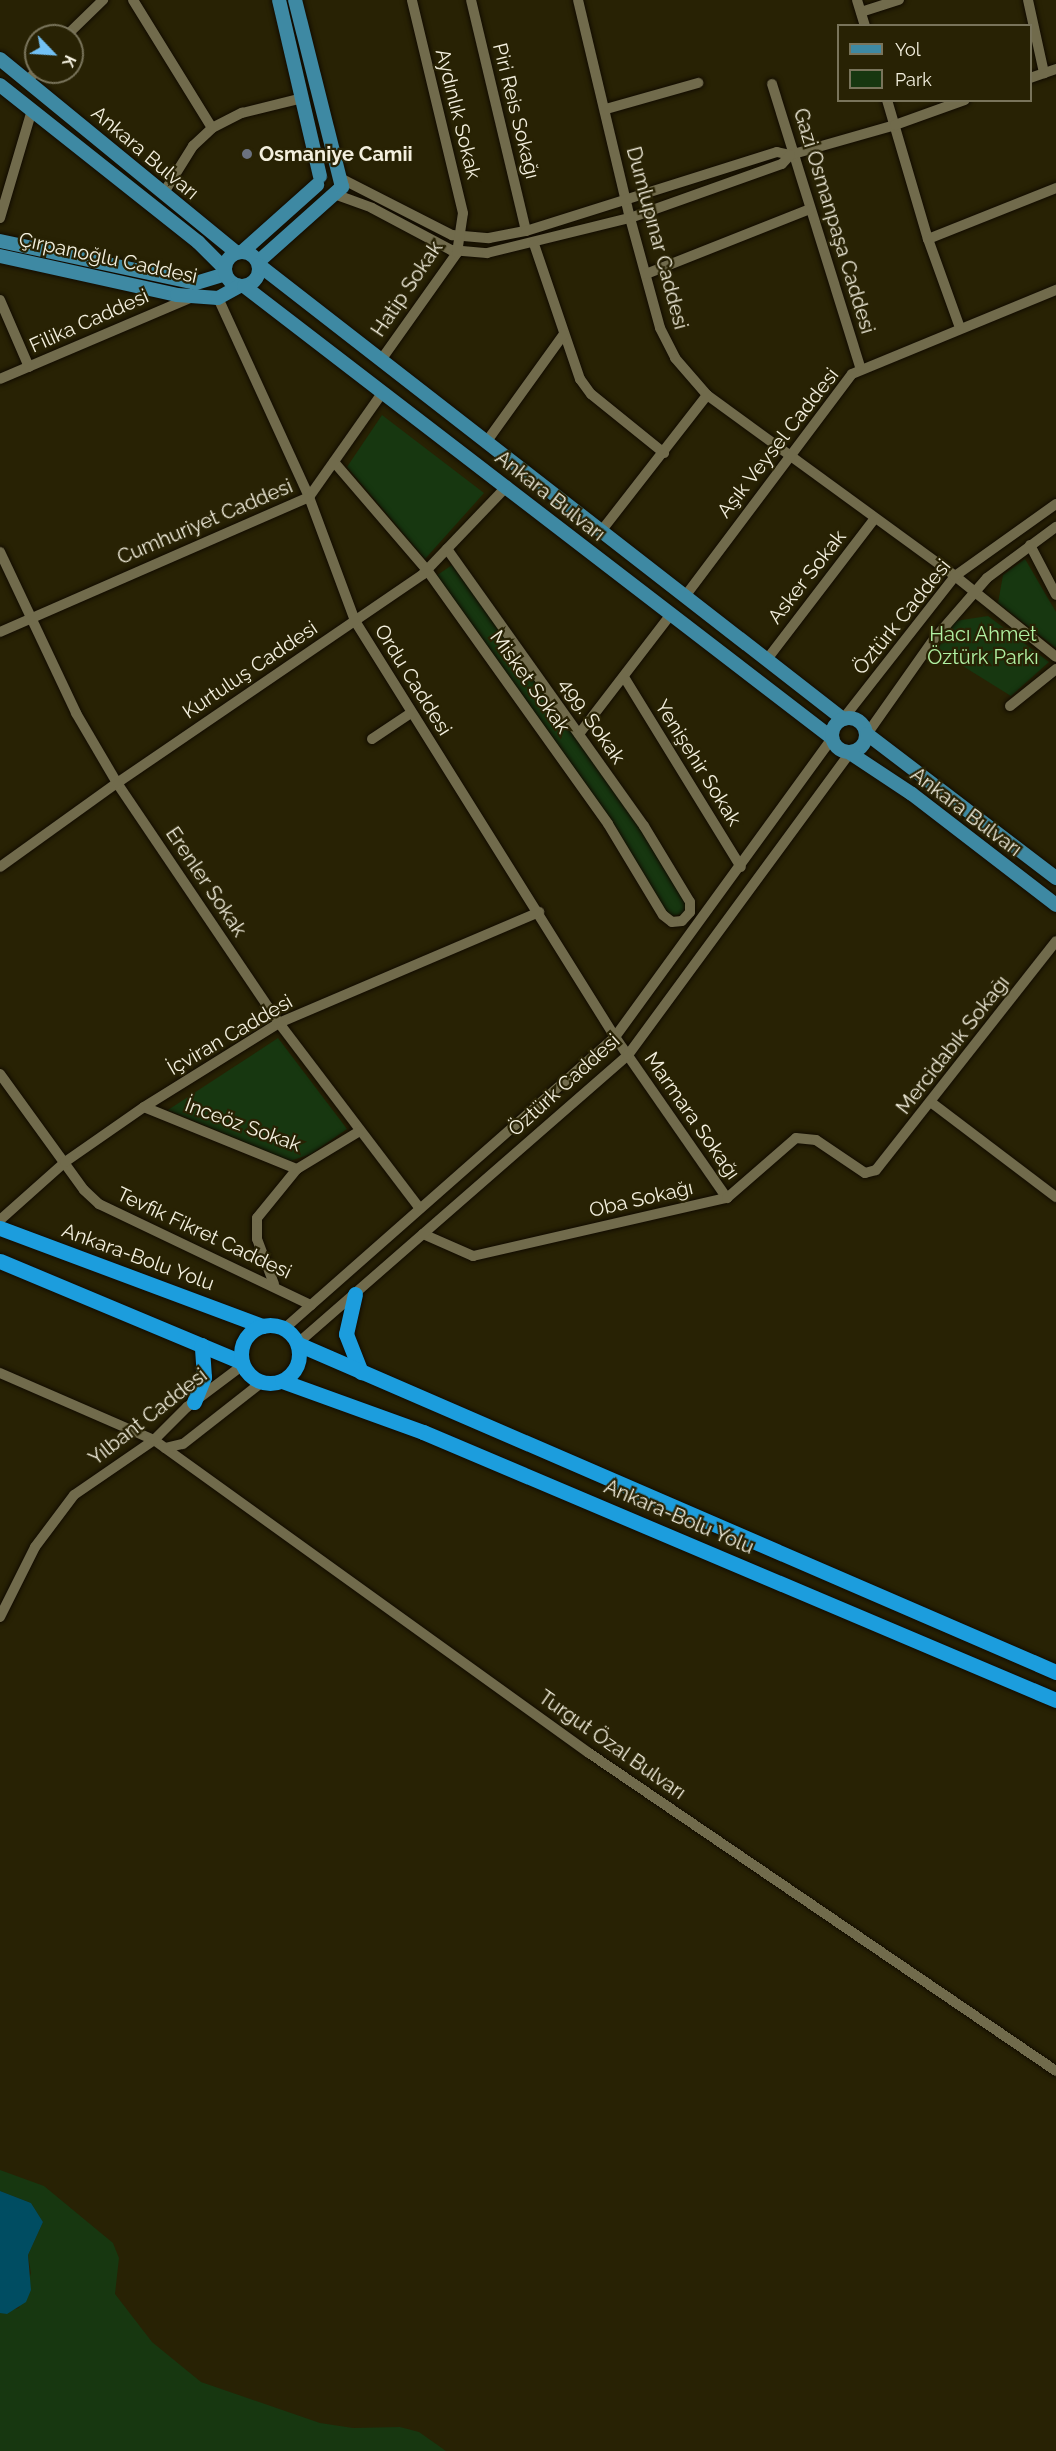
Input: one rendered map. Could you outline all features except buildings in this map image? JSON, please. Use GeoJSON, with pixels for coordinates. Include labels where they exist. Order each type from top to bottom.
{"type":"FeatureCollection","features":[{"type":"Feature","properties":{"kind":"highway","name":"Ankara-Bolu Yolu"},"geometry":{"type":"LineString","coordinates":[[0,1228],[262,1326]]}},
{"type":"Feature","properties":{"kind":"highway"},"geometry":{"type":"LineString","coordinates":[[0,1261],[202,1345],[243,1364],[262,1382],[282,1381],[297,1365],[298,1343],[285,1328],[262,1326],[244,1340],[243,1364]]}},
{"type":"Feature","properties":{"kind":"highway"},"geometry":{"type":"LineString","coordinates":[[355,1294],[346,1334],[361,1372]]}},
{"type":"Feature","properties":{"kind":"highway","name":"Ankara-Bolu Yolu"},"geometry":{"type":"LineString","coordinates":[[298,1343],[1056,1672]]}},
{"type":"Feature","properties":{"kind":"highway"},"geometry":{"type":"LineString","coordinates":[[194,1402],[204,1377],[202,1345]]}},
{"type":"Feature","properties":{"kind":"highway","name":"Ankara-Bolu Yolu"},"geometry":{"type":"LineString","coordinates":[[282,1381],[423,1432],[1056,1700]]}},
{"type":"Feature","properties":{"kind":"main road"},"geometry":{"type":"LineString","coordinates":[[279,0],[303,98],[320,193],[333,196]]}},
{"type":"Feature","properties":{"kind":"main road"},"geometry":{"type":"LineString","coordinates":[[242,286],[255,280],[258,263],[342,187],[295,0]]}},
{"type":"Feature","properties":{"kind":"main road","name":"Ankara Bulvarı"},"geometry":{"type":"LineString","coordinates":[[0,59],[24,72]]}},
{"type":"Feature","properties":{"kind":"main road","name":"Ankara Bulvarı"},"geometry":{"type":"LineString","coordinates":[[41,84],[163,194],[239,252],[258,263],[768,658],[843,719],[860,722],[867,734],[1056,878]]}},
{"type":"Feature","properties":{"kind":"main road","name":"Ankara Bulvarı"},"geometry":{"type":"LineString","coordinates":[[0,86],[198,242],[242,286],[507,486],[832,738],[836,747],[850,753],[912,794],[1056,905]]}},
{"type":"Feature","properties":{"kind":"main road"},"geometry":{"type":"LineString","coordinates":[[226,271],[229,259],[328,172],[338,176]]}},
{"type":"Feature","properties":{"kind":"main road","name":"Çırpanoğlu Caddesi"},"geometry":{"type":"LineString","coordinates":[[0,241],[196,284],[226,271]]}},
{"type":"Feature","properties":{"kind":"main road","name":"Çırpanoğlu Caddesi"},"geometry":{"type":"LineString","coordinates":[[0,256],[194,297],[218,298],[242,286]]}},
{"type":"Feature","properties":{"kind":"main road"},"geometry":{"type":"LineString","coordinates":[[832,738],[833,729],[843,719]]}},
{"type":"Feature","properties":{"kind":"main road"},"geometry":{"type":"LineString","coordinates":[[850,753],[862,747],[867,734]]}},
{"type":"Feature","properties":{"kind":"street"},"geometry":{"type":"LineString","coordinates":[[78,24],[103,0]]}},
{"type":"Feature","properties":{"kind":"street"},"geometry":{"type":"LineString","coordinates":[[133,0],[212,128]]}},
{"type":"Feature","properties":{"kind":"street","name":"Aydınlık Sokak"},"geometry":{"type":"LineString","coordinates":[[411,0],[462,204],[461,238]]}},
{"type":"Feature","properties":{"kind":"street","name":"Piri Reis Sokağı"},"geometry":{"type":"LineString","coordinates":[[471,0],[526,231]]}},
{"type":"Feature","properties":{"kind":"street","name":"Dumlupınar Caddesi"},"geometry":{"type":"LineString","coordinates":[[578,0],[606,109],[630,218],[668,347],[707,395],[955,576],[1056,657]]}},
{"type":"Feature","properties":{"kind":"street"},"geometry":{"type":"LineString","coordinates":[[857,0],[864,24]]}},
{"type":"Feature","properties":{"kind":"street"},"geometry":{"type":"LineString","coordinates":[[861,12],[899,0]]}},
{"type":"Feature","properties":{"kind":"street"},"geometry":{"type":"LineString","coordinates":[[1028,0],[1044,73]]}},
{"type":"Feature","properties":{"kind":"street"},"geometry":{"type":"LineString","coordinates":[[1032,77],[1056,69]]}},
{"type":"Feature","properties":{"kind":"street"},"geometry":{"type":"LineString","coordinates":[[606,109],[698,83]]}},
{"type":"Feature","properties":{"kind":"street","name":"Gazi Osmanpaşa Caddesi"},"geometry":{"type":"LineString","coordinates":[[772,84],[791,154],[861,369]]}},
{"type":"Feature","properties":{"kind":"street"},"geometry":{"type":"LineString","coordinates":[[163,194],[194,146],[212,128],[242,113],[303,98]]}},
{"type":"Feature","properties":{"kind":"street"},"geometry":{"type":"LineString","coordinates":[[888,102],[928,239],[960,328]]}},
{"type":"Feature","properties":{"kind":"street"},"geometry":{"type":"LineString","coordinates":[[338,176],[461,238],[526,231],[777,152],[791,154],[895,125],[959,102]]}},
{"type":"Feature","properties":{"kind":"street"},"geometry":{"type":"LineString","coordinates":[[0,218],[4,187],[32,110]]}},
{"type":"Feature","properties":{"kind":"street"},"geometry":{"type":"LineString","coordinates":[[333,196],[372,207],[457,253],[487,253],[534,244],[630,218],[782,164],[791,154]]}},
{"type":"Feature","properties":{"kind":"street"},"geometry":{"type":"LineString","coordinates":[[928,239],[1056,188]]}},
{"type":"Feature","properties":{"kind":"street"},"geometry":{"type":"LineString","coordinates":[[646,274],[810,209]]}},
{"type":"Feature","properties":{"kind":"street","name":"Hatip Sokak"},"geometry":{"type":"LineString","coordinates":[[381,360],[457,253],[461,238]]}},
{"type":"Feature","properties":{"kind":"street"},"geometry":{"type":"LineString","coordinates":[[534,244],[580,379],[591,394],[663,453]]}},
{"type":"Feature","properties":{"kind":"street","name":"Aşık Veysel Caddesi"},"geometry":{"type":"LineString","coordinates":[[686,595],[789,453],[846,380],[861,369],[1056,290]]}},
{"type":"Feature","properties":{"kind":"street","name":"Filika Caddesi"},"geometry":{"type":"LineString","coordinates":[[0,379],[194,297]]}},
{"type":"Feature","properties":{"kind":"street","name":"Ordu Caddesi"},"geometry":{"type":"LineString","coordinates":[[218,298],[309,497],[355,621],[411,713],[539,912],[615,1037],[628,1054]]}},
{"type":"Feature","properties":{"kind":"street"},"geometry":{"type":"LineString","coordinates":[[0,300],[29,367]]}},
{"type":"Feature","properties":{"kind":"street"},"geometry":{"type":"LineString","coordinates":[[487,441],[564,334]]}},
{"type":"Feature","properties":{"kind":"street","name":"Cumhuriyet Caddesi"},"geometry":{"type":"LineString","coordinates":[[0,632],[309,497],[382,393]]}},
{"type":"Feature","properties":{"kind":"street"},"geometry":{"type":"LineString","coordinates":[[602,530],[707,395]]}},
{"type":"Feature","properties":{"kind":"street","name":"Misket Sokak"},"geometry":{"type":"LineString","coordinates":[[334,462],[427,570],[608,825],[663,915],[672,922],[685,919]]}},
{"type":"Feature","properties":{"kind":"street","name":"Kurtuluş Caddesi"},"geometry":{"type":"LineString","coordinates":[[0,867],[117,783],[427,570],[507,486]]}},
{"type":"Feature","properties":{"kind":"street","name":"Öztürk Caddesi"},"geometry":{"type":"LineString","coordinates":[[843,719],[955,576],[1056,504]]}},
{"type":"Feature","properties":{"kind":"street","name":"Asker Sokak"},"geometry":{"type":"LineString","coordinates":[[768,658],[875,518]]}},
{"type":"Feature","properties":{"kind":"street","name":"Öztürk Caddesi"},"geometry":{"type":"LineString","coordinates":[[867,734],[934,639],[974,592],[1030,545],[1056,527]]}},
{"type":"Feature","properties":{"kind":"street"},"geometry":{"type":"LineString","coordinates":[[1030,545],[1056,595]]}},
{"type":"Feature","properties":{"kind":"street","name":"499. Sokak"},"geometry":{"type":"LineString","coordinates":[[447,549],[579,735],[684,889],[691,906],[685,919]]}},
{"type":"Feature","properties":{"kind":"street","name":"Erenler Sokak"},"geometry":{"type":"LineString","coordinates":[[0,552],[29,618],[117,783],[279,1023],[358,1132],[420,1209]]}},
{"type":"Feature","properties":{"kind":"street"},"geometry":{"type":"LineString","coordinates":[[579,735],[671,615]]}},
{"type":"Feature","properties":{"kind":"street"},"geometry":{"type":"LineString","coordinates":[[1010,706],[1056,669]]}},
{"type":"Feature","properties":{"kind":"street","name":"Yenişehir Sokak"},"geometry":{"type":"LineString","coordinates":[[624,677],[741,867]]}},
{"type":"Feature","properties":{"kind":"street"},"geometry":{"type":"LineString","coordinates":[[372,739],[411,713]]}},
{"type":"Feature","properties":{"kind":"street","name":"Öztürk Caddesi"},"geometry":{"type":"LineString","coordinates":[[285,1328],[615,1037],[741,867],[832,738]]}},
{"type":"Feature","properties":{"kind":"street","name":"Öztürk Caddesi"},"geometry":{"type":"LineString","coordinates":[[298,1343],[628,1054],[850,753]]}},
{"type":"Feature","properties":{"kind":"street","name":"İçviran Caddesi"},"geometry":{"type":"LineString","coordinates":[[0,1220],[65,1162],[144,1107],[279,1023],[539,912]]}},
{"type":"Feature","properties":{"kind":"street","name":"Mercidabık Sokağı"},"geometry":{"type":"LineString","coordinates":[[796,1138],[816,1140],[865,1173],[876,1170],[932,1103],[1056,941]]}},
{"type":"Feature","properties":{"kind":"street","name":"Marmara Sokağı"},"geometry":{"type":"LineString","coordinates":[[628,1054],[727,1198]]}},
{"type":"Feature","properties":{"kind":"street","name":"Tevfik Fikret Caddesi"},"geometry":{"type":"LineString","coordinates":[[0,1074],[84,1190],[117,1215],[274,1284],[311,1305]]}},
{"type":"Feature","properties":{"kind":"street"},"geometry":{"type":"LineString","coordinates":[[932,1103],[1056,1197]]}},
{"type":"Feature","properties":{"kind":"street","name":"İnceöz Sokak"},"geometry":{"type":"LineString","coordinates":[[144,1107],[297,1169],[358,1132]]}},
{"type":"Feature","properties":{"kind":"street","name":"Oba Sokağı"},"geometry":{"type":"LineString","coordinates":[[423,1234],[473,1256],[727,1198],[796,1138]]}},
{"type":"Feature","properties":{"kind":"street"},"geometry":{"type":"LineString","coordinates":[[274,1284],[257,1239],[257,1218],[297,1169]]}},
{"type":"Feature","properties":{"kind":"street","name":"Yılbant Caddesi"},"geometry":{"type":"LineString","coordinates":[[0,1617],[35,1547],[74,1495],[154,1440],[194,1402],[243,1364]]}},
{"type":"Feature","properties":{"kind":"street","name":"Turgut Özal Bulvarı"},"geometry":{"type":"LineString","coordinates":[[0,1373],[154,1440],[589,1753],[1056,2071]]}},
{"type":"Feature","properties":{"kind":"street","name":"Yılbant Caddesi"},"geometry":{"type":"LineString","coordinates":[[165,1448],[183,1444],[262,1382]]}},
{"type":"Feature","properties":{"kind":"green space"},"geometry":{"type":"Polygon","coordinates":[[[382,415],[484,493],[425,559],[347,467],[382,415]]]}},
{"type":"Feature","properties":{"kind":"green space"},"geometry":{"type":"Polygon","coordinates":[[[1025,559],[1056,612],[1056,648],[998,603],[1003,575],[1025,559]]]}},
{"type":"Feature","properties":{"kind":"green space"},"geometry":{"type":"Polygon","coordinates":[[[452,565],[571,727],[668,870],[687,902],[683,914],[671,916],[664,911],[436,576],[452,565]]]}},
{"type":"Feature","properties":{"kind":"green space","name":"Hacı Ahmet Öztürk Parkı"},"geometry":{"type":"Polygon","coordinates":[[[988,616],[1049,662],[1011,696],[937,650],[955,621],[988,616]]]}},
{"type":"Feature","properties":{"kind":"green space"},"geometry":{"type":"Polygon","coordinates":[[[278,1038],[347,1129],[311,1154],[290,1161],[168,1110],[278,1038]]]}},
{"type":"Feature","properties":{"kind":"green space"},"geometry":{"type":"Polygon","coordinates":[[[0,2170],[44,2186],[113,2243],[119,2258],[115,2294],[152,2342],[201,2382],[320,2423],[353,2428],[400,2427],[419,2432],[446,2451],[0,2451],[0,2313],[19,2308],[31,2273],[28,2255],[43,2222],[31,2203],[0,2191],[0,2170]]]}},
{"type":"Feature","properties":{"kind":"water"},"geometry":{"type":"Polygon","coordinates":[[[0,2191],[31,2203],[43,2222],[28,2255],[31,2290],[26,2302],[7,2314],[0,2313],[0,2191]]]}},
{"type":"Feature","properties":{"kind":"place","name":"Osmaniye Camii"},"geometry":{"type":"Point","coordinates":[247,154]}}]}
